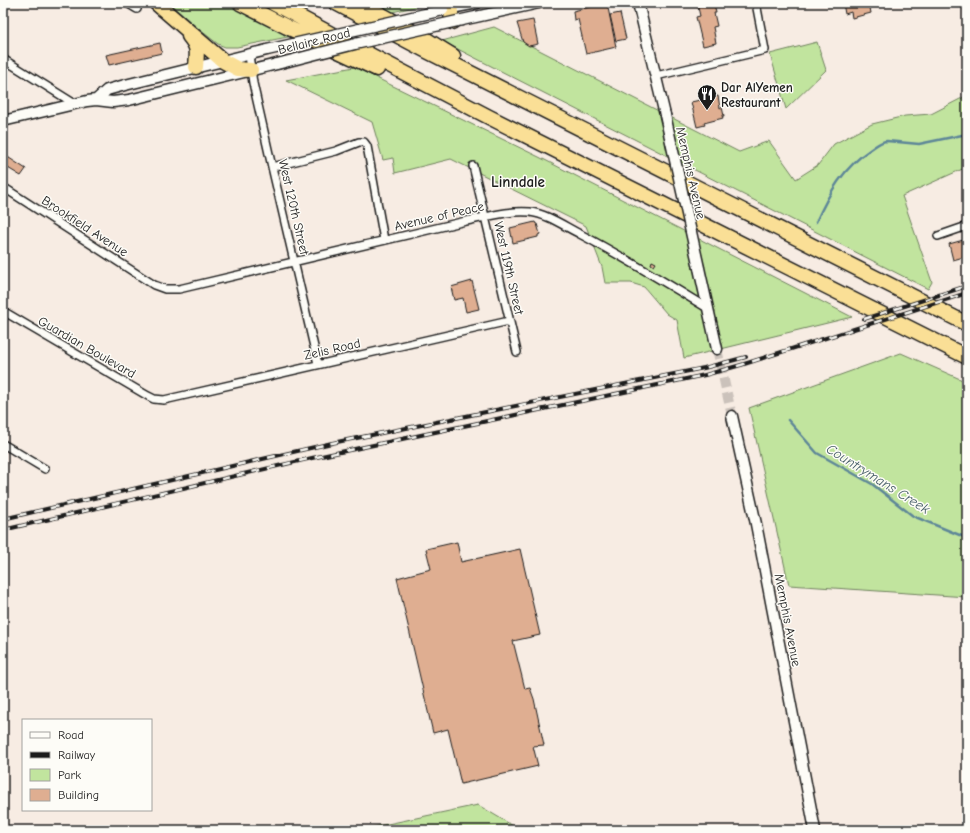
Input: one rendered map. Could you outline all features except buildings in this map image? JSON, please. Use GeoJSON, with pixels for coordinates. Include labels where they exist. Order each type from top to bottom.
{"type":"FeatureCollection","features":[{"type":"Feature","properties":{"kind":"highway"},"geometry":{"type":"LineString","coordinates":[[156,3],[223,61],[238,69],[251,70]]}},
{"type":"Feature","properties":{"kind":"highway"},"geometry":{"type":"LineString","coordinates":[[240,3],[370,66],[489,117]]}},
{"type":"Feature","properties":{"kind":"highway"},"geometry":{"type":"LineString","coordinates":[[273,3],[489,117],[967,357]]}},
{"type":"Feature","properties":{"kind":"highway"},"geometry":{"type":"LineString","coordinates":[[336,3],[425,50],[967,324]]}},
{"type":"Feature","properties":{"kind":"highway"},"geometry":{"type":"LineString","coordinates":[[360,3],[422,36],[514,95]]}},
{"type":"Feature","properties":{"kind":"highway"},"geometry":{"type":"LineString","coordinates":[[448,7],[457,21]]}},
{"type":"Feature","properties":{"kind":"highway"},"geometry":{"type":"LineString","coordinates":[[174,19],[195,43],[197,50],[196,67]]}},
{"type":"Feature","properties":{"kind":"street"},"geometry":{"type":"LineString","coordinates":[[127,3],[137,9]]}},
{"type":"Feature","properties":{"kind":"street","name":"Bellaire Road"},"geometry":{"type":"LineString","coordinates":[[96,100],[107,90],[196,67],[448,7],[477,3]]}},
{"type":"Feature","properties":{"kind":"street","name":"Bellaire Road"},"geometry":{"type":"LineString","coordinates":[[3,121],[96,100],[113,102],[129,100],[355,44],[539,3]]}},
{"type":"Feature","properties":{"kind":"street","name":"Memphis Avenue"},"geometry":{"type":"LineString","coordinates":[[638,3],[665,115],[717,349]]}},
{"type":"Feature","properties":{"kind":"street"},"geometry":{"type":"LineString","coordinates":[[656,76],[765,50],[756,3]]}},
{"type":"Feature","properties":{"kind":"street","name":"West 120th Street"},"geometry":{"type":"LineString","coordinates":[[249,55],[272,167],[318,364]]}},
{"type":"Feature","properties":{"kind":"street"},"geometry":{"type":"LineString","coordinates":[[3,58],[75,104]]}},
{"type":"Feature","properties":{"kind":"street"},"geometry":{"type":"LineString","coordinates":[[272,167],[336,151],[359,142],[364,142],[367,146],[384,240]]}},
{"type":"Feature","properties":{"kind":"street","name":"West 119th Street"},"geometry":{"type":"LineString","coordinates":[[473,166],[517,352]]}},
{"type":"Feature","properties":{"kind":"street","name":"Brookfield Avenue"},"geometry":{"type":"LineString","coordinates":[[3,187],[154,285]]}},
{"type":"Feature","properties":{"kind":"street","name":"Avenue of Peace"},"geometry":{"type":"LineString","coordinates":[[154,285],[163,289],[173,290],[485,217],[518,212],[529,212],[544,216],[631,261],[709,310]]}},
{"type":"Feature","properties":{"kind":"street"},"geometry":{"type":"LineString","coordinates":[[938,236],[967,226]]}},
{"type":"Feature","properties":{"kind":"street","name":"Guardian Boulevard"},"geometry":{"type":"LineString","coordinates":[[3,311],[148,396],[160,400]]}},
{"type":"Feature","properties":{"kind":"street","name":"Zelis Road"},"geometry":{"type":"LineString","coordinates":[[160,400],[167,400],[509,320]]}},
{"type":"Feature","properties":{"kind":"street","name":"Memphis Avenue"},"geometry":{"type":"LineString","coordinates":[[732,416],[756,524],[815,830]]}},
{"type":"Feature","properties":{"kind":"street"},"geometry":{"type":"LineString","coordinates":[[3,444],[45,469]]}},
{"type":"Feature","properties":{"kind":"green space"},"geometry":{"type":"Polygon","coordinates":[[[169,3],[226,3],[293,36],[237,47],[225,47],[218,44],[200,30],[169,3]]]}},
{"type":"Feature","properties":{"kind":"green space"},"geometry":{"type":"Polygon","coordinates":[[[378,3],[433,3],[392,12],[378,3]]]}},
{"type":"Feature","properties":{"kind":"green space"},"geometry":{"type":"Polygon","coordinates":[[[494,27],[739,152],[769,141],[796,179],[818,165],[834,144],[872,124],[905,116],[931,114],[964,97],[967,99],[967,167],[902,196],[932,282],[928,289],[442,41],[494,27]]]}},
{"type":"Feature","properties":{"kind":"green space"},"geometry":{"type":"Polygon","coordinates":[[[817,42],[826,70],[786,109],[770,54],[817,42]]]}},
{"type":"Feature","properties":{"kind":"green space"},"geometry":{"type":"Polygon","coordinates":[[[354,67],[539,157],[852,317],[684,358],[677,320],[667,314],[644,287],[631,283],[605,283],[602,267],[586,226],[451,159],[395,173],[393,158],[383,160],[372,122],[286,80],[354,67]]]}},
{"type":"Feature","properties":{"kind":"green space"},"geometry":{"type":"Polygon","coordinates":[[[901,353],[967,382],[967,597],[789,585],[749,408],[901,353]]]}},
{"type":"Feature","properties":{"kind":"green space"},"geometry":{"type":"Polygon","coordinates":[[[478,805],[520,830],[359,830],[478,805]]]}},
{"type":"Feature","properties":{"kind":"waterway","name":"Countrymans Creek"},"geometry":{"type":"LineString","coordinates":[[816,222],[826,201],[845,172],[861,156],[879,144],[887,141],[919,144],[967,134]]}},
{"type":"Feature","properties":{"kind":"waterway","name":"Countrymans Creek"},"geometry":{"type":"LineString","coordinates":[[788,420],[817,453],[872,484],[913,516],[962,536],[967,540]]}},
{"type":"Feature","properties":{"kind":"tunnel"},"geometry":{"type":"LineString","coordinates":[[717,349],[732,416]]}},
{"type":"Feature","properties":{"kind":"railway"},"geometry":{"type":"LineString","coordinates":[[864,319],[967,286]]}},
{"type":"Feature","properties":{"kind":"railway"},"geometry":{"type":"LineString","coordinates":[[3,530],[312,458],[705,375],[741,365],[967,293]]}},
{"type":"Feature","properties":{"kind":"railway"},"geometry":{"type":"LineString","coordinates":[[3,519],[332,443],[704,368],[746,357]]}},
{"type":"Feature","properties":{"kind":"place","name":"Dar AlYemen Restaurant"},"geometry":{"type":"Point","coordinates":[707,111]}},
{"type":"Feature","properties":{"kind":"district","name":"Linndale"},"geometry":{"type":"Point","coordinates":[518,182]}}]}
